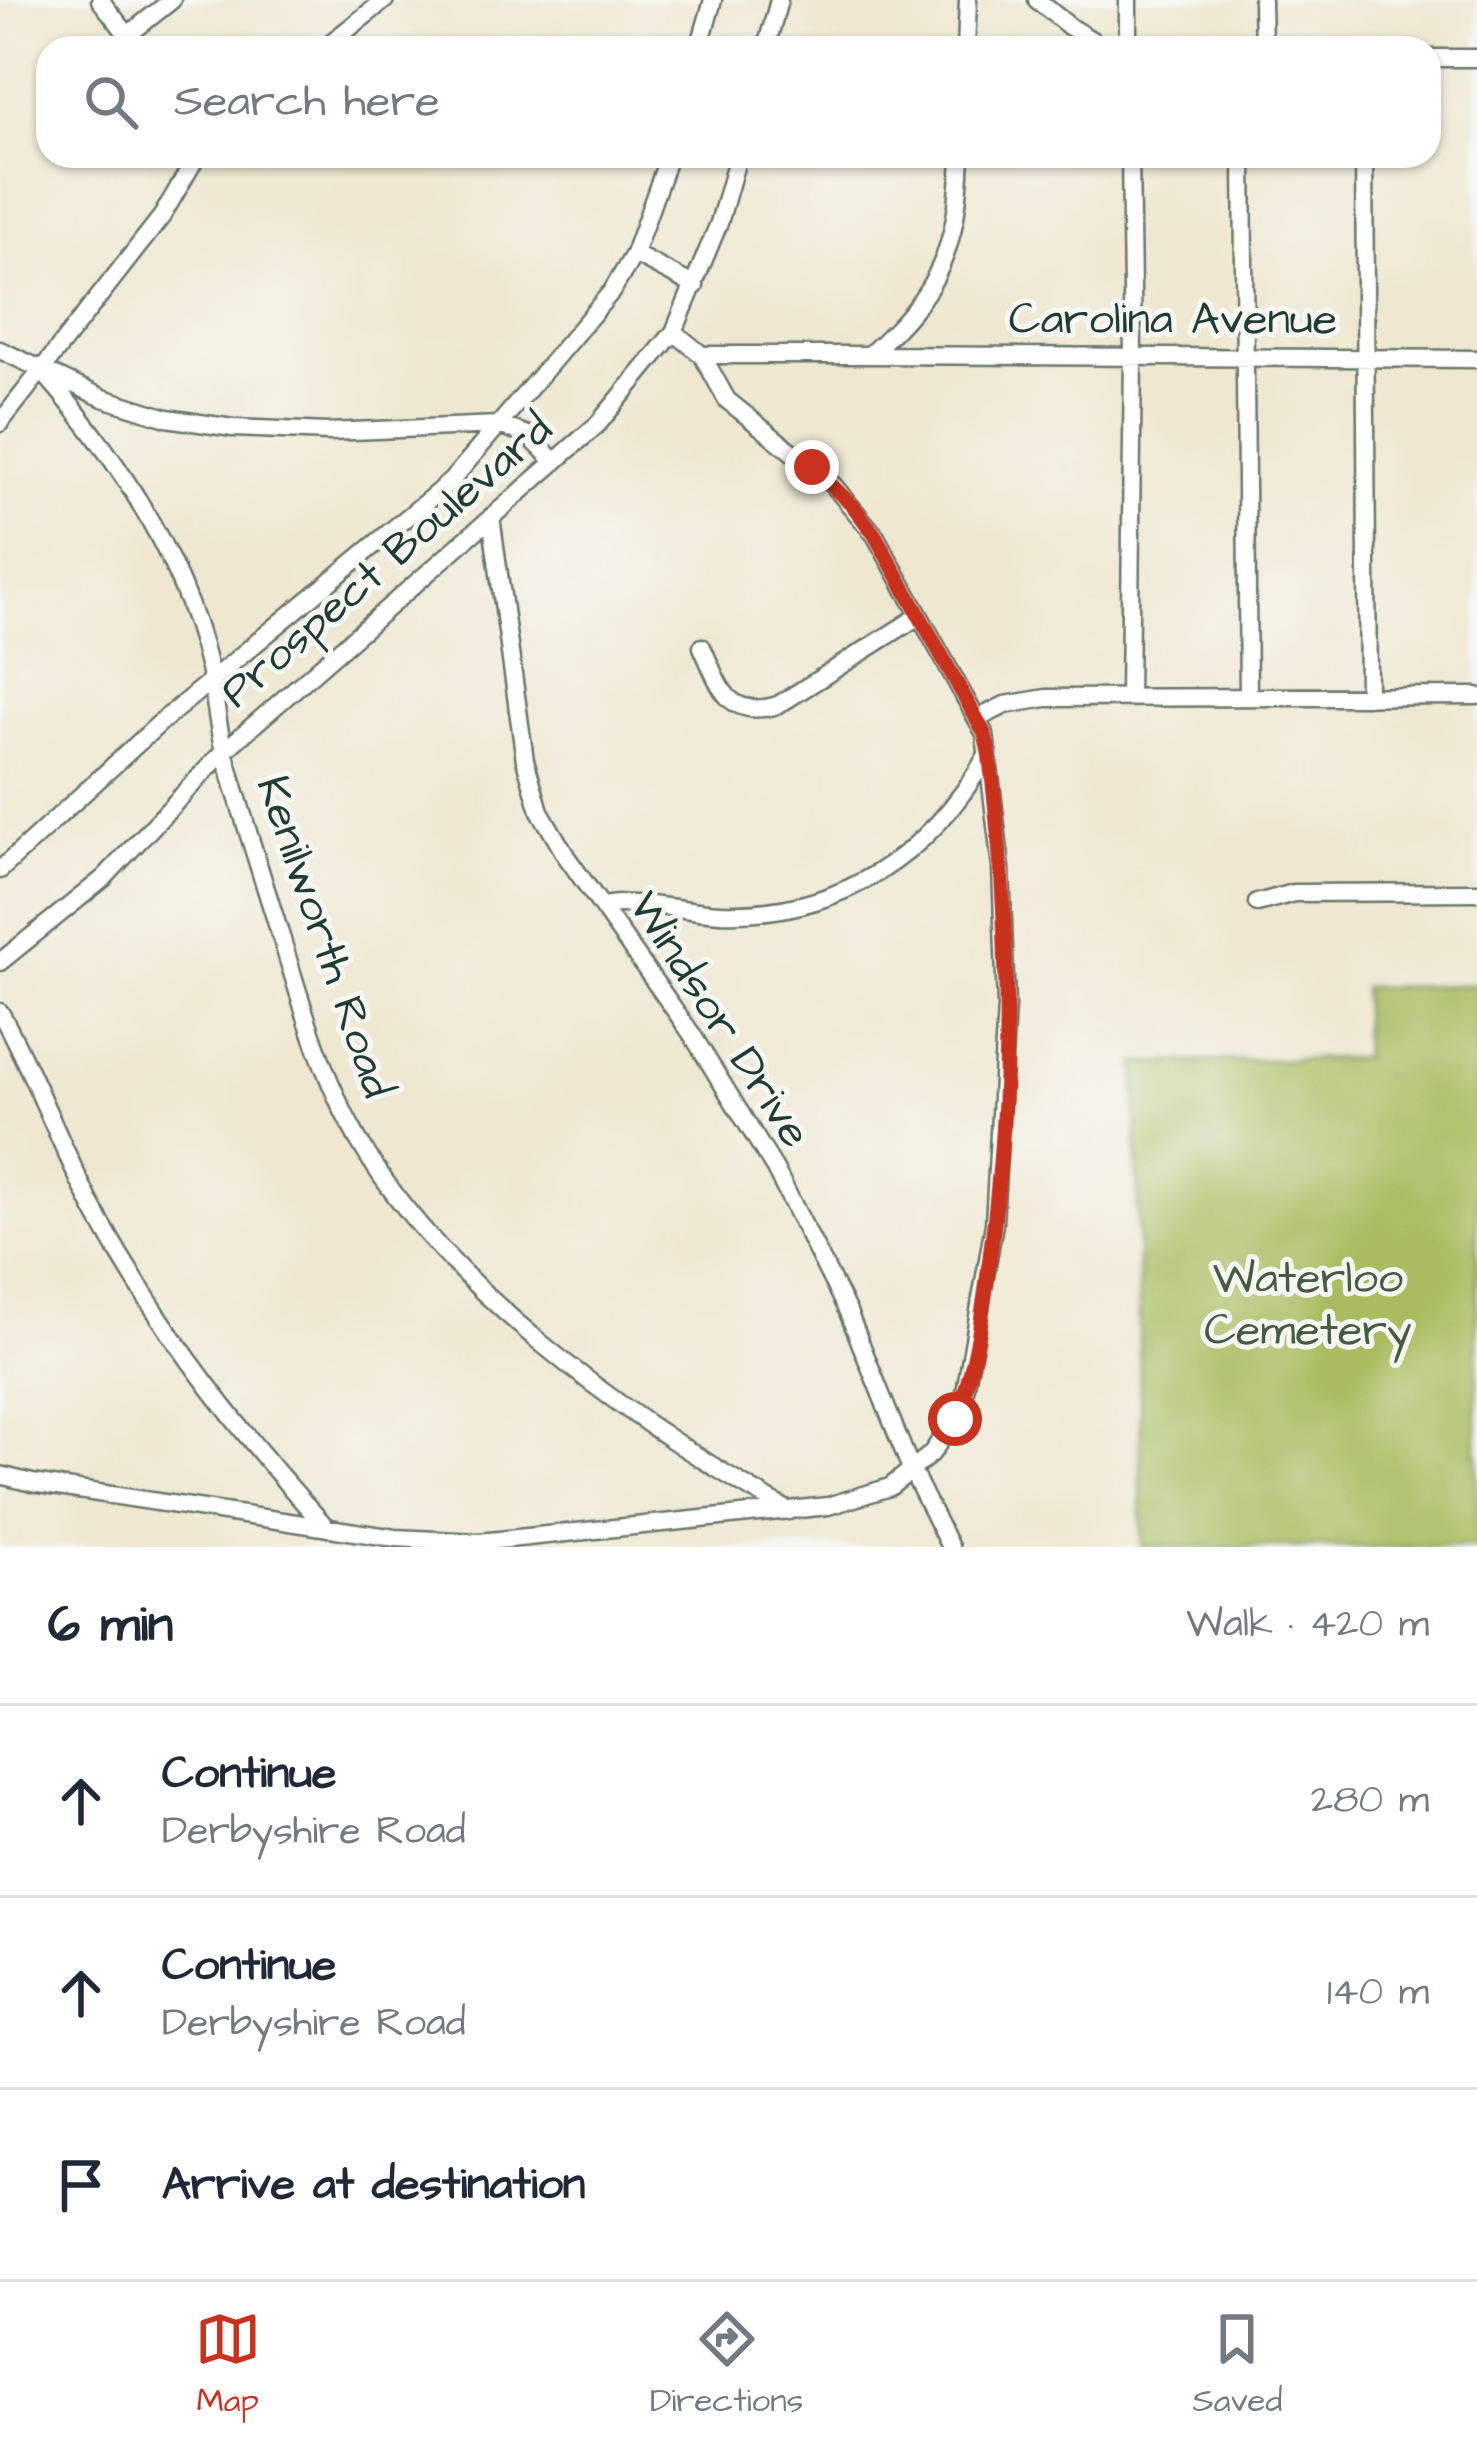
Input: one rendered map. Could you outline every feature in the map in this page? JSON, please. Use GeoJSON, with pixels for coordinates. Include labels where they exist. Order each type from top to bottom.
{"type":"FeatureCollection","features":[{"type":"Feature","properties":{"kind":"street"},"geometry":{"type":"LineString","coordinates":[[100,0],[128,36]]}},
{"type":"Feature","properties":{"kind":"street"},"geometry":{"type":"LineString","coordinates":[[139,36],[172,0]]}},
{"type":"Feature","properties":{"kind":"street"},"geometry":{"type":"LineString","coordinates":[[339,36],[385,0]]}},
{"type":"Feature","properties":{"kind":"street"},"geometry":{"type":"LineString","coordinates":[[702,36],[713,0]]}},
{"type":"Feature","properties":{"kind":"street"},"geometry":{"type":"LineString","coordinates":[[769,36],[778,0]]}},
{"type":"Feature","properties":{"kind":"street"},"geometry":{"type":"LineString","coordinates":[[966,36],[968,0]]}},
{"type":"Feature","properties":{"kind":"street"},"geometry":{"type":"LineString","coordinates":[[1037,0],[1085,36]]}},
{"type":"Feature","properties":{"kind":"street"},"geometry":{"type":"LineString","coordinates":[[1128,0],[1128,36]]}},
{"type":"Feature","properties":{"kind":"street"},"geometry":{"type":"LineString","coordinates":[[1262,0],[1263,36]]}},
{"type":"Feature","properties":{"kind":"street"},"geometry":{"type":"LineString","coordinates":[[1441,58],[1477,58]]}},
{"type":"Feature","properties":{"kind":"street"},"geometry":{"type":"LineString","coordinates":[[0,423],[162,216],[190,168]]}},
{"type":"Feature","properties":{"kind":"street","name":"Prospect Boulevard"},"geometry":{"type":"LineString","coordinates":[[0,870],[211,680],[451,481],[612,291],[634,254],[665,168]]}},
{"type":"Feature","properties":{"kind":"street","name":"Prospect Boulevard"},"geometry":{"type":"LineString","coordinates":[[0,962],[104,878],[224,751],[598,424],[674,332],[695,286],[734,168]]}},
{"type":"Feature","properties":{"kind":"street"},"geometry":{"type":"LineString","coordinates":[[869,355],[906,322],[944,263],[957,217],[960,168]]}},
{"type":"Feature","properties":{"kind":"street"},"geometry":{"type":"LineString","coordinates":[[1130,168],[1130,698]]}},
{"type":"Feature","properties":{"kind":"street"},"geometry":{"type":"LineString","coordinates":[[1243,168],[1248,698]]}},
{"type":"Feature","properties":{"kind":"street"},"geometry":{"type":"LineString","coordinates":[[1364,168],[1368,697]]}},
{"type":"Feature","properties":{"kind":"street"},"geometry":{"type":"LineString","coordinates":[[634,254],[695,286]]}},
{"type":"Feature","properties":{"kind":"street"},"geometry":{"type":"LineString","coordinates":[[0,1475],[32,1484],[395,1538],[478,1542],[791,1512],[860,1498],[890,1487],[931,1454],[955,1419],[964,1398],[994,1224],[1006,1006],[1001,867],[989,752],[977,719],[875,535],[812,467],[727,400],[702,355],[674,332]]}},
{"type":"Feature","properties":{"kind":"street"},"geometry":{"type":"LineString","coordinates":[[0,350],[134,410],[200,425],[375,433],[499,425],[528,435],[555,462]]}},
{"type":"Feature","properties":{"kind":"street","name":"Carolina Avenue"},"geometry":{"type":"LineString","coordinates":[[702,355],[1477,358]]}},
{"type":"Feature","properties":{"kind":"street","name":"Kenilworth Road"},"geometry":{"type":"LineString","coordinates":[[42,371],[100,442],[149,520],[187,603],[211,680],[224,751],[316,1048],[348,1122],[392,1191],[444,1252],[592,1382],[704,1460],[791,1512]]}},
{"type":"Feature","properties":{"kind":"street","name":"Windsor Drive"},"geometry":{"type":"LineString","coordinates":[[491,517],[531,786],[552,834],[691,1033],[775,1169],[848,1312],[911,1469],[950,1547]]}},
{"type":"Feature","properties":{"kind":"street"},"geometry":{"type":"LineString","coordinates":[[702,647],[722,692],[733,704],[763,709],[778,705],[919,616]]}},
{"type":"Feature","properties":{"kind":"street"},"geometry":{"type":"LineString","coordinates":[[977,719],[1024,700],[1477,696]]}},
{"type":"Feature","properties":{"kind":"street"},"geometry":{"type":"LineString","coordinates":[[602,906],[644,902],[750,912],[794,906],[836,893],[917,847],[965,793],[989,752]]}},
{"type":"Feature","properties":{"kind":"street"},"geometry":{"type":"LineString","coordinates":[[1257,903],[1294,893],[1477,892]]}},
{"type":"Feature","properties":{"kind":"street"},"geometry":{"type":"LineString","coordinates":[[0,1012],[68,1159],[143,1293],[246,1436],[327,1528]]}},
{"type":"Feature","properties":{"kind":"green space","name":"Waterloo Cemetery"},"geometry":{"type":"Polygon","coordinates":[[[1477,985],[1477,1547],[1142,1547],[1136,1063],[1363,1058],[1363,987],[1477,985]]]}},
{"type":"Feature","properties":{"kind":"route"},"geometry":{"type":"LineString","coordinates":[[812,467],[875,535],[985,734],[989,752],[1001,867],[1006,1006],[1001,1142],[984,1298],[969,1379],[955,1419]]}}]}
